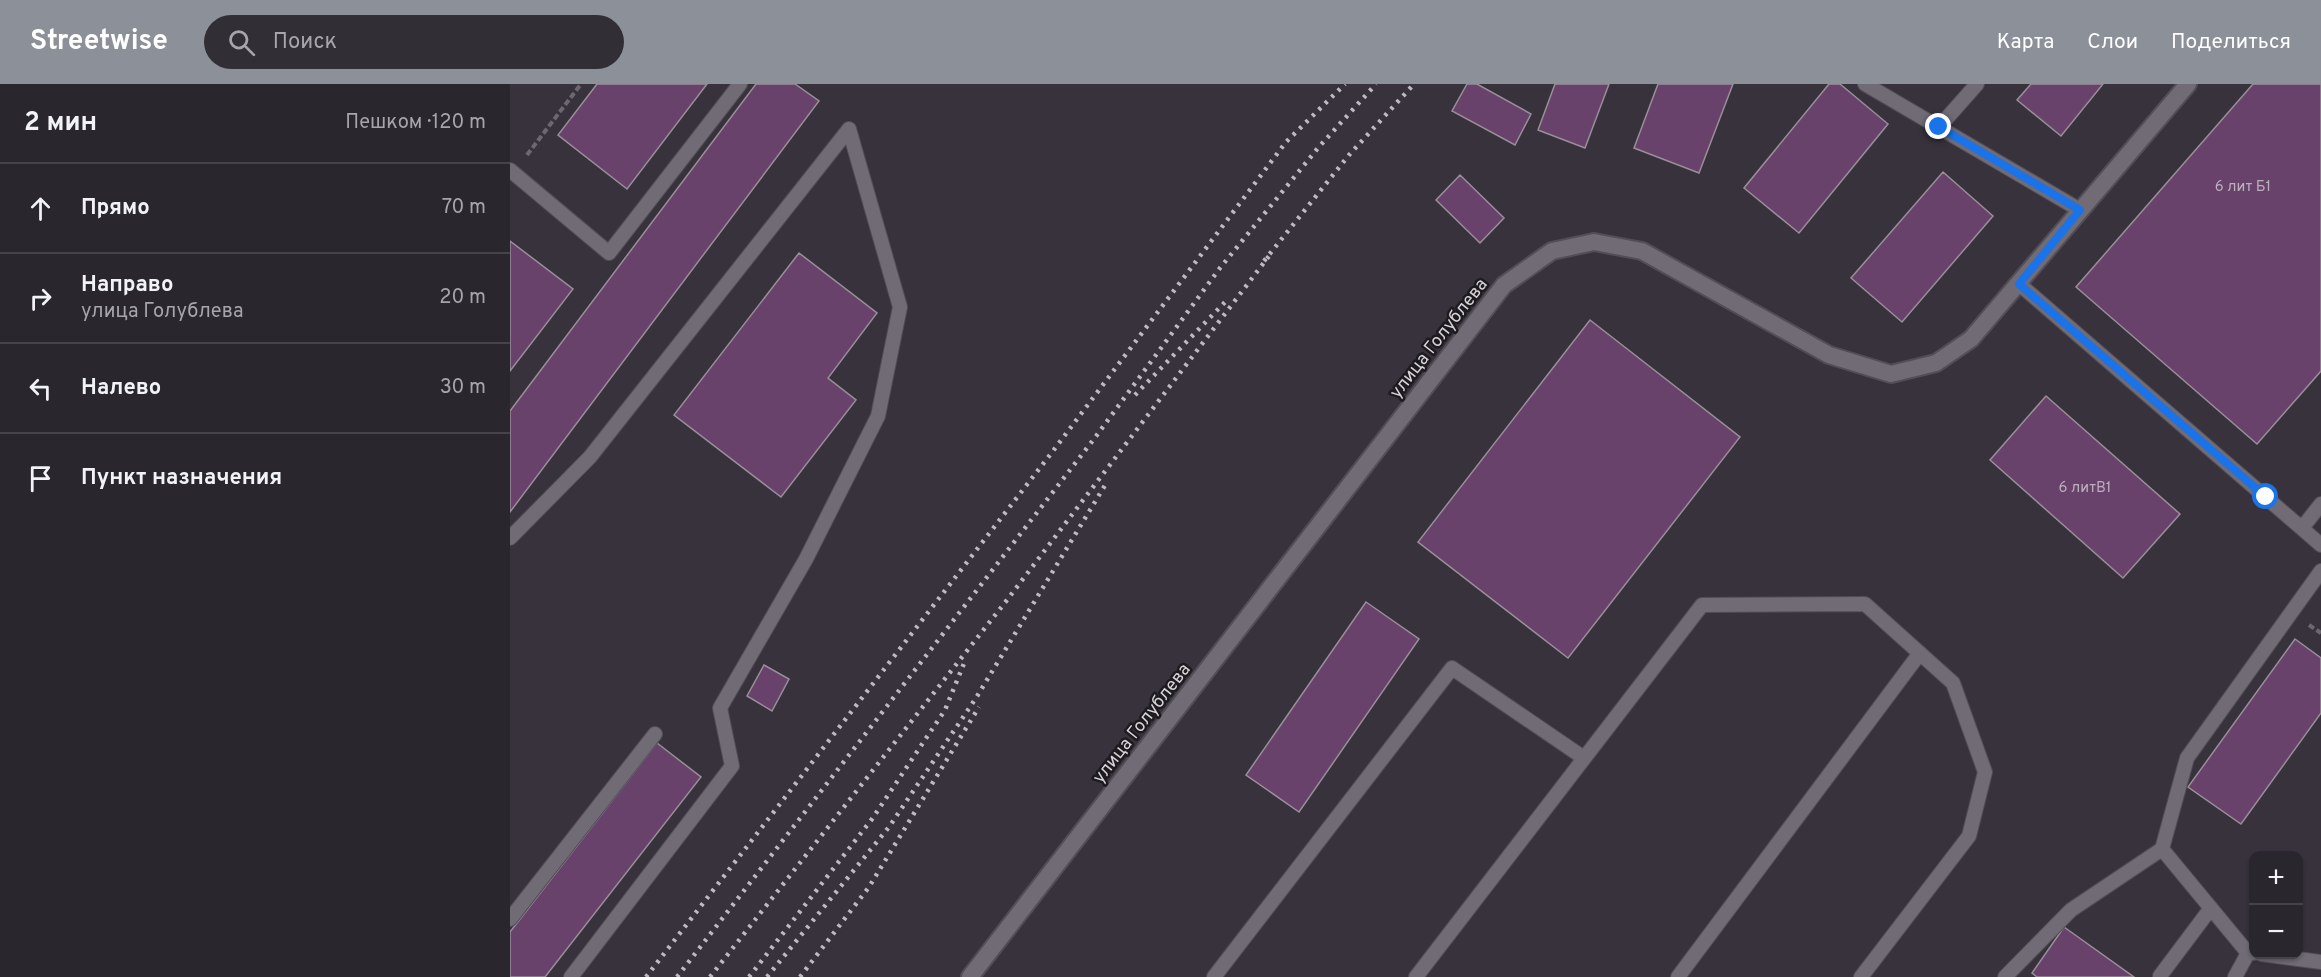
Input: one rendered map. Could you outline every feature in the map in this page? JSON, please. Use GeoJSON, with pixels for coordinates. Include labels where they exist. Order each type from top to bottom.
{"type":"FeatureCollection","features":[{"type":"Feature","properties":{"kind":"street","name":"улица Голублева"},"geometry":{"type":"LineString","coordinates":[[970,977],[1504,285],[1552,251],[1594,242],[1642,251],[1829,355],[1891,374],[1936,363],[1971,339],[2188,84]]}},
{"type":"Feature","properties":{"kind":"lane"},"geometry":{"type":"LineString","coordinates":[[511,171],[609,253],[740,84]]}},
{"type":"Feature","properties":{"kind":"lane"},"geometry":{"type":"LineString","coordinates":[[1865,84],[2080,210]]}},
{"type":"Feature","properties":{"kind":"lane"},"geometry":{"type":"LineString","coordinates":[[1939,127],[1977,84]]}},
{"type":"Feature","properties":{"kind":"lane"},"geometry":{"type":"LineString","coordinates":[[510,538],[590,458],[849,129],[900,307],[878,416],[806,559],[720,708],[732,766],[571,977]]}},
{"type":"Feature","properties":{"kind":"lane"},"geometry":{"type":"LineString","coordinates":[[2019,284],[2321,545]]}},
{"type":"Feature","properties":{"kind":"lane"},"geometry":{"type":"LineString","coordinates":[[2302,528],[2321,504]]}},
{"type":"Feature","properties":{"kind":"lane"},"geometry":{"type":"LineString","coordinates":[[2005,977],[2071,910],[2162,849],[2187,758],[2321,571]]}},
{"type":"Feature","properties":{"kind":"lane"},"geometry":{"type":"LineString","coordinates":[[1416,977],[1702,605],[1865,604],[1953,683],[1985,772],[1969,836],[1861,977]]}},
{"type":"Feature","properties":{"kind":"lane"},"geometry":{"type":"LineString","coordinates":[[1678,977],[1920,653]]}},
{"type":"Feature","properties":{"kind":"lane"},"geometry":{"type":"LineString","coordinates":[[1214,977],[1452,668],[1584,758]]}},
{"type":"Feature","properties":{"kind":"lane"},"geometry":{"type":"LineString","coordinates":[[510,919],[655,734]]}},
{"type":"Feature","properties":{"kind":"lane"},"geometry":{"type":"LineString","coordinates":[[2162,849],[2211,908],[2249,949]]}},
{"type":"Feature","properties":{"kind":"lane"},"geometry":{"type":"LineString","coordinates":[[2160,976],[2211,908]]}},
{"type":"Feature","properties":{"kind":"lane"},"geometry":{"type":"LineString","coordinates":[[2235,977],[2250,959]]}},
{"type":"Feature","properties":{"kind":"lane"},"geometry":{"type":"LineString","coordinates":[[2296,959],[2321,962]]}},
{"type":"Feature","properties":{"kind":"path"},"geometry":{"type":"LineString","coordinates":[[511,171],[581,84]]}},
{"type":"Feature","properties":{"kind":"building"},"geometry":{"type":"Polygon","coordinates":[[[597,84],[707,84],[627,189],[558,135],[597,84]]]}},
{"type":"Feature","properties":{"kind":"building"},"geometry":{"type":"Polygon","coordinates":[[[756,84],[795,84],[819,101],[510,512],[510,411],[756,84]]]}},
{"type":"Feature","properties":{"kind":"building"},"geometry":{"type":"Polygon","coordinates":[[[1467,84],[1477,84],[1531,114],[1515,145],[1452,111],[1467,84]]]}},
{"type":"Feature","properties":{"kind":"building"},"geometry":{"type":"Polygon","coordinates":[[[1555,84],[1609,84],[1585,148],[1538,130],[1555,84]]]}},
{"type":"Feature","properties":{"kind":"building"},"geometry":{"type":"Polygon","coordinates":[[[1658,84],[1733,84],[1699,173],[1634,148],[1658,84]]]}},
{"type":"Feature","properties":{"kind":"building"},"geometry":{"type":"Polygon","coordinates":[[[1829,84],[1840,84],[1888,124],[1799,233],[1744,188],[1829,84]]]}},
{"type":"Feature","properties":{"kind":"building"},"geometry":{"type":"Polygon","coordinates":[[[2031,84],[2103,84],[2061,136],[2017,100],[2031,84]]]}},
{"type":"Feature","properties":{"kind":"building"},"geometry":{"type":"Polygon","coordinates":[[[2253,84],[2321,84],[2321,371],[2257,444],[2076,287],[2253,84]]]}},
{"type":"Feature","properties":{"kind":"building"},"geometry":{"type":"Polygon","coordinates":[[[1943,172],[1993,216],[1902,322],[1851,278],[1943,172]]]}},
{"type":"Feature","properties":{"kind":"building"},"geometry":{"type":"Polygon","coordinates":[[[1460,175],[1504,218],[1480,243],[1436,200],[1460,175]]]}},
{"type":"Feature","properties":{"kind":"building"},"geometry":{"type":"Polygon","coordinates":[[[510,241],[573,289],[510,371],[510,241]]]}},
{"type":"Feature","properties":{"kind":"building"},"geometry":{"type":"Polygon","coordinates":[[[799,253],[877,313],[828,378],[856,400],[781,497],[674,415],[799,253]]]}},
{"type":"Feature","properties":{"kind":"building"},"geometry":{"type":"Polygon","coordinates":[[[1590,320],[1740,437],[1568,658],[1418,542],[1590,320]]]}},
{"type":"Feature","properties":{"kind":"building"},"geometry":{"type":"Polygon","coordinates":[[[2046,396],[2180,514],[2123,578],[1990,460],[2046,396]]]}},
{"type":"Feature","properties":{"kind":"building"},"geometry":{"type":"Polygon","coordinates":[[[1366,602],[1419,639],[1299,812],[1246,775],[1366,602]]]}},
{"type":"Feature","properties":{"kind":"building"},"geometry":{"type":"Polygon","coordinates":[[[2295,639],[2321,658],[2321,713],[2241,824],[2188,787],[2295,639]]]}},
{"type":"Feature","properties":{"kind":"building"},"geometry":{"type":"Polygon","coordinates":[[[764,665],[789,679],[772,711],[747,696],[764,665]]]}},
{"type":"Feature","properties":{"kind":"building"},"geometry":{"type":"Polygon","coordinates":[[[657,743],[701,777],[545,977],[510,977],[510,932],[657,743]]]}},
{"type":"Feature","properties":{"kind":"building"},"geometry":{"type":"Polygon","coordinates":[[[2064,927],[2134,977],[2037,977],[2032,973],[2064,927]]]}},
{"type":"Feature","properties":{"kind":"railway"},"geometry":{"type":"LineString","coordinates":[[646,977],[1053,451],[1286,142],[1345,84]]}},
{"type":"Feature","properties":{"kind":"railway"},"geometry":{"type":"LineString","coordinates":[[677,977],[1094,439],[1220,268],[1318,148],[1376,84]]}},
{"type":"Feature","properties":{"kind":"railway"},"geometry":{"type":"LineString","coordinates":[[1264,261],[1349,155],[1414,84]]}},
{"type":"Feature","properties":{"kind":"railway"},"geometry":{"type":"LineString","coordinates":[[710,977],[1007,600],[1269,256]]}},
{"type":"Feature","properties":{"kind":"railway"},"geometry":{"type":"LineString","coordinates":[[1135,395],[1227,300]]}},
{"type":"Feature","properties":{"kind":"railway"},"geometry":{"type":"LineString","coordinates":[[767,977],[889,827],[976,698],[1107,482]]}},
{"type":"Feature","properties":{"kind":"railway"},"geometry":{"type":"LineString","coordinates":[[749,977],[872,819],[945,710],[965,661]]}},
{"type":"Feature","properties":{"kind":"railway"},"geometry":{"type":"LineString","coordinates":[[800,977],[869,887],[979,707]]}},
{"type":"Feature","properties":{"kind":"route"},"geometry":{"type":"LineString","coordinates":[[1939,127],[2080,210],[2019,284],[2266,497]]}}]}
